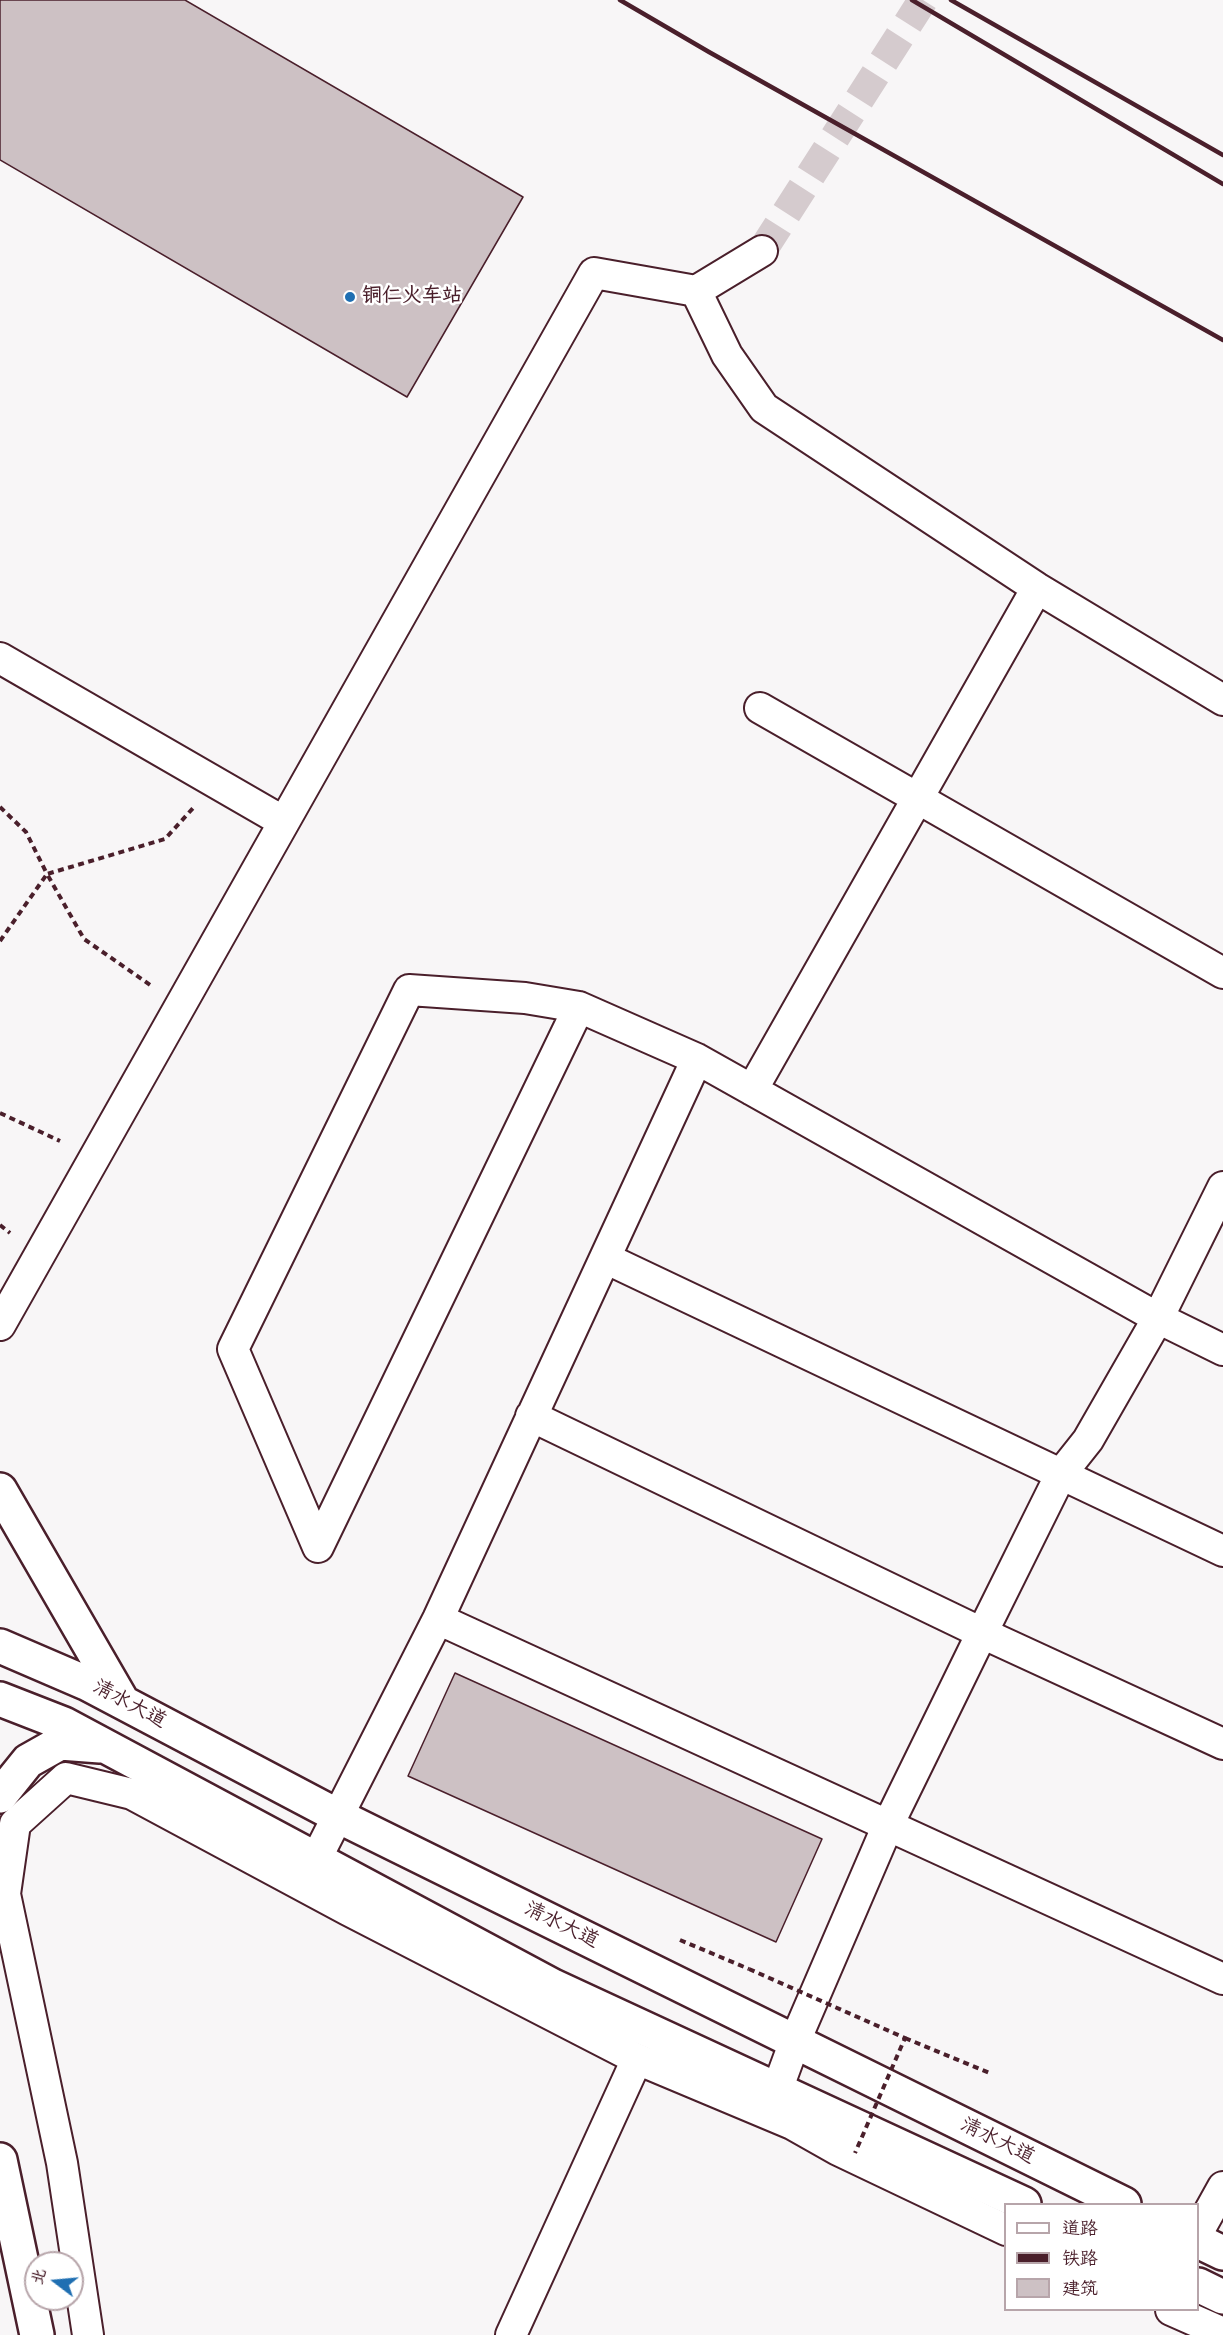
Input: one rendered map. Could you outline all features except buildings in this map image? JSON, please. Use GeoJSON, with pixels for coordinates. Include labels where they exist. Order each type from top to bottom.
{"type":"FeatureCollection","features":[{"type":"Feature","properties":{"kind":"main road"},"geometry":{"type":"LineString","coordinates":[[0,1490],[122,1701]]}},
{"type":"Feature","properties":{"kind":"main road","name":"清水大道"},"geometry":{"type":"LineString","coordinates":[[0,1646],[86,1683],[338,1816],[1120,2203]]}},
{"type":"Feature","properties":{"kind":"main road"},"geometry":{"type":"LineString","coordinates":[[0,1699],[64,1724],[554,1986],[1020,2203]]}},
{"type":"Feature","properties":{"kind":"main road"},"geometry":{"type":"LineString","coordinates":[[0,1796],[28,1761],[60,1743],[106,1746]]}},
{"type":"Feature","properties":{"kind":"main road"},"geometry":{"type":"LineString","coordinates":[[0,2160],[37,2335]]}},
{"type":"Feature","properties":{"kind":"main road"},"geometry":{"type":"LineString","coordinates":[[1199,2242],[1223,2253]]}},
{"type":"Feature","properties":{"kind":"main road"},"geometry":{"type":"LineString","coordinates":[[1199,2286],[1223,2296]]}},
{"type":"Feature","properties":{"kind":"street"},"geometry":{"type":"LineString","coordinates":[[0,1325],[594,273],[696,291],[762,251]]}},
{"type":"Feature","properties":{"kind":"street"},"geometry":{"type":"LineString","coordinates":[[696,291],[727,355],[764,408],[1037,588],[1223,700]]}},
{"type":"Feature","properties":{"kind":"street"},"geometry":{"type":"LineString","coordinates":[[752,1090],[1037,588]]}},
{"type":"Feature","properties":{"kind":"street"},"geometry":{"type":"LineString","coordinates":[[0,658],[285,822]]}},
{"type":"Feature","properties":{"kind":"street"},"geometry":{"type":"LineString","coordinates":[[760,708],[1223,973]]}},
{"type":"Feature","properties":{"kind":"street"},"geometry":{"type":"LineString","coordinates":[[579,1007],[318,1546],[233,1350],[409,990],[525,998],[579,1007],[697,1059],[1158,1318],[1223,1350]]}},
{"type":"Feature","properties":{"kind":"street"},"geometry":{"type":"LineString","coordinates":[[316,1859],[438,1619],[697,1059]]}},
{"type":"Feature","properties":{"kind":"street"},"geometry":{"type":"LineString","coordinates":[[777,2090],[795,2041],[888,1826],[982,1633],[1061,1474],[1088,1440],[1158,1318],[1223,1187]]}},
{"type":"Feature","properties":{"kind":"street"},"geometry":{"type":"LineString","coordinates":[[605,1258],[1223,1551]]}},
{"type":"Feature","properties":{"kind":"street"},"geometry":{"type":"LineString","coordinates":[[531,1416],[982,1633],[1223,1744]]}},
{"type":"Feature","properties":{"kind":"street"},"geometry":{"type":"LineString","coordinates":[[438,1619],[1223,1979]]}},
{"type":"Feature","properties":{"kind":"street"},"geometry":{"type":"LineString","coordinates":[[88,2335],[62,2163],[5,1894],[15,1824],[66,1778],[132,1794],[348,1910],[637,2059],[792,2124],[838,2150],[1004,2230]]}},
{"type":"Feature","properties":{"kind":"street"},"geometry":{"type":"LineString","coordinates":[[511,2335],[637,2059]]}},
{"type":"Feature","properties":{"kind":"street"},"geometry":{"type":"LineString","coordinates":[[1199,2229],[1223,2187]]}},
{"type":"Feature","properties":{"kind":"street"},"geometry":{"type":"LineString","coordinates":[[1173,2311],[1223,2333]]}},
{"type":"Feature","properties":{"kind":"path"},"geometry":{"type":"LineString","coordinates":[[0,807],[26,832],[84,939],[154,987]]}},
{"type":"Feature","properties":{"kind":"path"},"geometry":{"type":"LineString","coordinates":[[0,941],[47,874],[165,839],[195,807]]}},
{"type":"Feature","properties":{"kind":"path"},"geometry":{"type":"LineString","coordinates":[[0,1113],[60,1141]]}},
{"type":"Feature","properties":{"kind":"path"},"geometry":{"type":"LineString","coordinates":[[0,1225],[10,1233]]}},
{"type":"Feature","properties":{"kind":"path"},"geometry":{"type":"LineString","coordinates":[[680,1940],[992,2074]]}},
{"type":"Feature","properties":{"kind":"path"},"geometry":{"type":"LineString","coordinates":[[855,2153],[905,2038]]}},
{"type":"Feature","properties":{"kind":"tunnel"},"geometry":{"type":"LineString","coordinates":[[762,251],[923,0]]}},
{"type":"Feature","properties":{"kind":"railway"},"geometry":{"type":"LineString","coordinates":[[620,0],[1223,340]]}},
{"type":"Feature","properties":{"kind":"railway"},"geometry":{"type":"LineString","coordinates":[[912,0],[1223,184]]}},
{"type":"Feature","properties":{"kind":"railway"},"geometry":{"type":"LineString","coordinates":[[951,0],[1223,155]]}},
{"type":"Feature","properties":{"kind":"place","name":"铜仁火车站"},"geometry":{"type":"Point","coordinates":[350,297]}}]}
